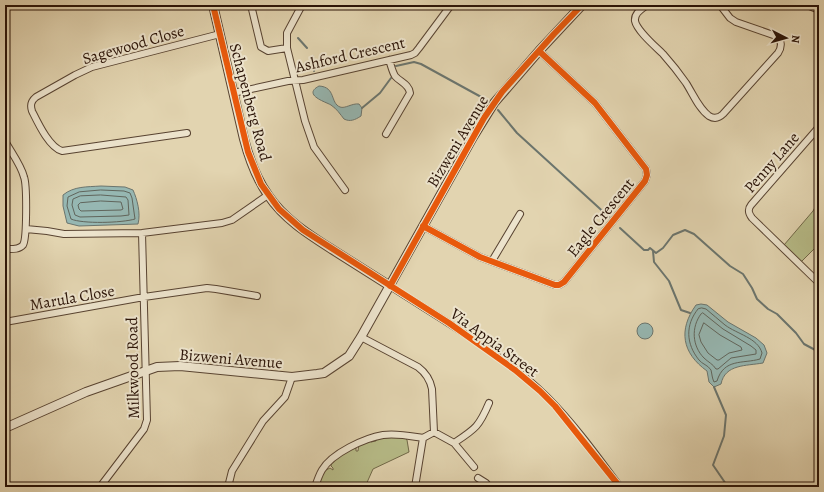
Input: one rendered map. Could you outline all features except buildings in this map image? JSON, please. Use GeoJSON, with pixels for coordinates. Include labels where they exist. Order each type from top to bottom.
{"type":"FeatureCollection","features":[{"type":"Feature","properties":{"kind":"street","name":"Schapenberg Road"},"geometry":{"type":"LineString","coordinates":[[213,5],[248,152],[261,184],[268,195],[288,218],[303,230],[390,286]]}},
{"type":"Feature","properties":{"kind":"street"},"geometry":{"type":"LineString","coordinates":[[251,5],[260,44],[263,49],[270,51],[287,48]]}},
{"type":"Feature","properties":{"kind":"street"},"geometry":{"type":"LineString","coordinates":[[302,5],[287,33],[287,48],[305,121],[314,147],[345,190]]}},
{"type":"Feature","properties":{"kind":"street","name":"Ashford Crescent"},"geometry":{"type":"LineString","coordinates":[[233,93],[389,60],[415,53],[451,5]]}},
{"type":"Feature","properties":{"kind":"street","name":"Bizweni Avenue"},"geometry":{"type":"LineString","coordinates":[[5,428],[86,392],[157,367],[180,366],[292,377],[309,376],[324,372],[349,356],[361,338],[484,118],[494,103],[539,50],[582,5]]}},
{"type":"Feature","properties":{"kind":"street"},"geometry":{"type":"LineString","coordinates":[[647,5],[636,15],[635,20],[637,26],[663,54],[685,82],[708,116],[714,118],[723,114],[778,53],[781,46],[776,36],[736,22],[730,18],[721,5]]}},
{"type":"Feature","properties":{"kind":"street"},"geometry":{"type":"LineString","coordinates":[[807,5],[819,10]]}},
{"type":"Feature","properties":{"kind":"street","name":"Sagewood Close"},"geometry":{"type":"LineString","coordinates":[[187,133],[62,151],[56,149],[51,144],[32,111],[31,106],[33,99],[83,71],[220,34]]}},
{"type":"Feature","properties":{"kind":"street","name":"Eagle Crescent"},"geometry":{"type":"LineString","coordinates":[[423,226],[462,248],[492,261],[555,285],[562,284],[646,178],[647,172],[645,166],[595,103],[539,50]]}},
{"type":"Feature","properties":{"kind":"street"},"geometry":{"type":"LineString","coordinates":[[386,134],[410,93],[408,86],[396,77],[389,60]]}},
{"type":"Feature","properties":{"kind":"street","name":"Penny Lane"},"geometry":{"type":"LineString","coordinates":[[819,127],[749,209],[752,218],[819,284]]}},
{"type":"Feature","properties":{"kind":"street"},"geometry":{"type":"LineString","coordinates":[[5,141],[24,177],[26,229],[25,240],[22,246],[5,249]]}},
{"type":"Feature","properties":{"kind":"street"},"geometry":{"type":"LineString","coordinates":[[26,229],[47,230],[64,234],[142,233],[225,222],[234,218],[268,195]]}},
{"type":"Feature","properties":{"kind":"street"},"geometry":{"type":"LineString","coordinates":[[492,261],[520,214]]}},
{"type":"Feature","properties":{"kind":"street","name":"Milkwood Road"},"geometry":{"type":"LineString","coordinates":[[100,487],[146,426],[147,420],[142,233]]}},
{"type":"Feature","properties":{"kind":"street","name":"Via Appia Street"},"geometry":{"type":"LineString","coordinates":[[390,286],[484,347],[540,391],[560,412],[620,487]]}},
{"type":"Feature","properties":{"kind":"street","name":"Marula Close"},"geometry":{"type":"LineString","coordinates":[[5,322],[144,297],[207,288],[216,288],[257,296]]}},
{"type":"Feature","properties":{"kind":"street"},"geometry":{"type":"LineString","coordinates":[[361,338],[418,367],[426,374],[432,389],[434,432]]}},
{"type":"Feature","properties":{"kind":"street"},"geometry":{"type":"LineString","coordinates":[[228,487],[232,471],[253,436],[266,418],[285,397],[292,377]]}},
{"type":"Feature","properties":{"kind":"street"},"geometry":{"type":"LineString","coordinates":[[454,443],[476,427],[482,420],[490,403]]}},
{"type":"Feature","properties":{"kind":"street"},"geometry":{"type":"LineString","coordinates":[[315,487],[322,469],[329,461],[340,453],[364,441],[384,435],[396,434],[423,438],[434,432]]}},
{"type":"Feature","properties":{"kind":"street"},"geometry":{"type":"LineString","coordinates":[[434,432],[454,443],[474,467]]}},
{"type":"Feature","properties":{"kind":"street"},"geometry":{"type":"LineString","coordinates":[[415,487],[423,438]]}},
{"type":"Feature","properties":{"kind":"street"},"geometry":{"type":"LineString","coordinates":[[478,478],[489,487]]}},
{"type":"Feature","properties":{"kind":"green space"},"geometry":{"type":"Polygon","coordinates":[[[819,200],[819,244],[801,262],[784,245],[813,211],[819,200]]]}},
{"type":"Feature","properties":{"kind":"green space"},"geometry":{"type":"Polygon","coordinates":[[[405,437],[409,452],[373,469],[365,487],[317,487],[324,471],[330,468],[333,470],[331,466],[332,461],[353,448],[356,448],[356,451],[358,451],[359,444],[376,441],[377,438],[405,437]]]}},
{"type":"Feature","properties":{"kind":"water"},"geometry":{"type":"Polygon","coordinates":[[[319,86],[328,89],[337,105],[340,107],[359,104],[362,108],[361,116],[352,120],[344,119],[331,105],[314,95],[314,89],[319,86]]]}},
{"type":"Feature","properties":{"kind":"water"},"geometry":{"type":"Polygon","coordinates":[[[101,186],[125,187],[133,190],[138,206],[138,224],[79,226],[67,223],[63,206],[63,195],[76,188],[101,186]]]}},
{"type":"Feature","properties":{"kind":"water"},"geometry":{"type":"Polygon","coordinates":[[[696,305],[707,305],[728,322],[756,338],[764,345],[767,353],[763,363],[732,369],[723,377],[721,384],[714,387],[709,382],[707,371],[692,357],[685,341],[685,332],[690,314],[696,305]]]}},
{"type":"Feature","properties":{"kind":"water"},"geometry":{"type":"Polygon","coordinates":[[[645,323],[652,328],[653,331],[648,338],[645,339],[638,334],[637,331],[642,324],[645,323]]]}},
{"type":"Feature","properties":{"kind":"waterway"},"geometry":{"type":"LineString","coordinates":[[298,38],[307,48]]}},
{"type":"Feature","properties":{"kind":"waterway"},"geometry":{"type":"LineString","coordinates":[[313,56],[314,71]]}},
{"type":"Feature","properties":{"kind":"waterway"},"geometry":{"type":"LineString","coordinates":[[396,66],[414,62],[421,64],[483,98]]}},
{"type":"Feature","properties":{"kind":"waterway"},"geometry":{"type":"LineString","coordinates":[[362,108],[380,93],[391,78]]}},
{"type":"Feature","properties":{"kind":"waterway"},"geometry":{"type":"LineString","coordinates":[[498,110],[517,133],[609,217]]}},
{"type":"Feature","properties":{"kind":"waterway"},"geometry":{"type":"LineString","coordinates":[[620,228],[644,250],[648,250],[650,248],[656,253],[663,248],[673,235],[685,230],[694,234],[730,266],[743,274],[757,299],[768,309],[777,314],[796,333],[804,344],[819,352]]}},
{"type":"Feature","properties":{"kind":"waterway"},"geometry":{"type":"LineString","coordinates":[[653,251],[654,262],[669,281],[681,310],[690,313]]}},
{"type":"Feature","properties":{"kind":"waterway"},"geometry":{"type":"LineString","coordinates":[[714,387],[726,415],[724,436],[713,465],[728,487]]}},
{"type":"Feature","properties":{"kind":"cycle path"},"geometry":{"type":"LineString","coordinates":[[213,5],[248,152],[261,184],[279,209],[303,230],[449,323],[515,370],[555,406],[620,487]]}},
{"type":"Feature","properties":{"kind":"cycle path"},"geometry":{"type":"LineString","coordinates":[[390,286],[484,118],[502,92],[582,5]]}},
{"type":"Feature","properties":{"kind":"cycle path"},"geometry":{"type":"LineString","coordinates":[[423,226],[480,257],[555,285],[559,285],[564,282],[645,181],[647,175],[646,169],[595,103],[539,51]]}}]}
